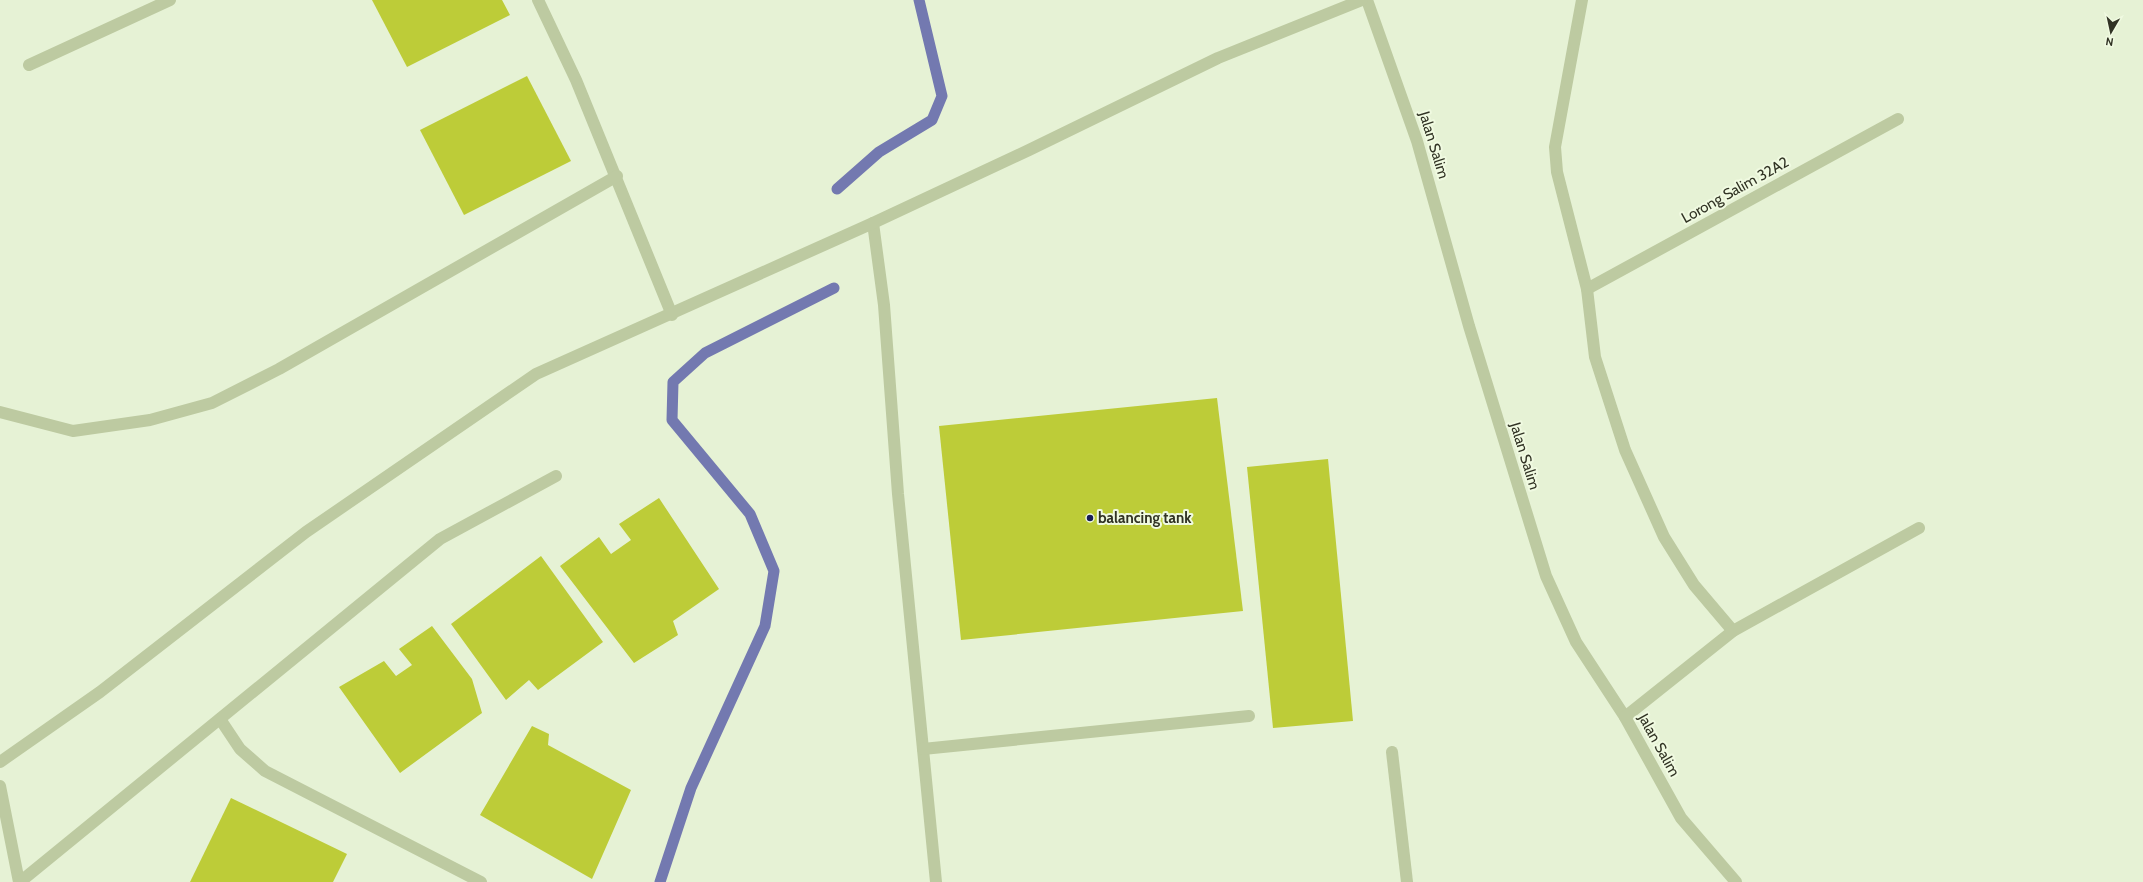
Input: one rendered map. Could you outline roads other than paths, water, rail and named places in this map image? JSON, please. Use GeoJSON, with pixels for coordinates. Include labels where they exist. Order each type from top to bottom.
{"type":"FeatureCollection","features":[{"type":"Feature","properties":{"kind":"street"},"geometry":{"type":"LineString","coordinates":[[29,65],[170,0]]}},
{"type":"Feature","properties":{"kind":"street"},"geometry":{"type":"LineString","coordinates":[[538,0],[576,80],[672,315]]}},
{"type":"Feature","properties":{"kind":"street"},"geometry":{"type":"LineString","coordinates":[[0,762],[100,692],[306,532],[536,374],[672,315],[873,223],[1029,150],[1218,58],[1362,0]]}},
{"type":"Feature","properties":{"kind":"street","name":"Jalan Salim"},"geometry":{"type":"LineString","coordinates":[[1367,0],[1417,142],[1469,326],[1546,576],[1576,642],[1625,717],[1681,818],[1736,882]]}},
{"type":"Feature","properties":{"kind":"street"},"geometry":{"type":"LineString","coordinates":[[1582,0],[1555,147],[1557,172],[1587,289],[1595,357],[1625,450],[1664,537],[1694,585],[1733,631]]}},
{"type":"Feature","properties":{"kind":"street","name":"Lorong Salim 32A2"},"geometry":{"type":"LineString","coordinates":[[1587,289],[1898,119]]}},
{"type":"Feature","properties":{"kind":"street"},"geometry":{"type":"LineString","coordinates":[[0,412],[73,431],[150,420],[212,403],[279,369],[616,176]]}},
{"type":"Feature","properties":{"kind":"street"},"geometry":{"type":"LineString","coordinates":[[873,223],[884,305],[898,494],[936,882]]}},
{"type":"Feature","properties":{"kind":"street"},"geometry":{"type":"LineString","coordinates":[[0,786],[20,882],[440,539],[556,476]]}},
{"type":"Feature","properties":{"kind":"street"},"geometry":{"type":"LineString","coordinates":[[1625,717],[1733,631],[1919,528]]}},
{"type":"Feature","properties":{"kind":"street"},"geometry":{"type":"LineString","coordinates":[[923,749],[1249,716]]}},
{"type":"Feature","properties":{"kind":"street"},"geometry":{"type":"LineString","coordinates":[[220,719],[240,749],[266,771],[481,882]]}},
{"type":"Feature","properties":{"kind":"street"},"geometry":{"type":"LineString","coordinates":[[1392,752],[1407,882]]}},
{"type":"Feature","properties":{"kind":"waterway"},"geometry":{"type":"LineString","coordinates":[[837,189],[879,152],[932,120],[942,96],[919,0]]}},
{"type":"Feature","properties":{"kind":"waterway"},"geometry":{"type":"LineString","coordinates":[[660,882],[691,788],[765,626],[774,571],[750,514],[672,420],[673,382],[705,353],[834,288]]}},
{"type":"Feature","properties":{"kind":"place","name":"balancing tank"},"geometry":{"type":"Point","coordinates":[1090,518]}}]}
